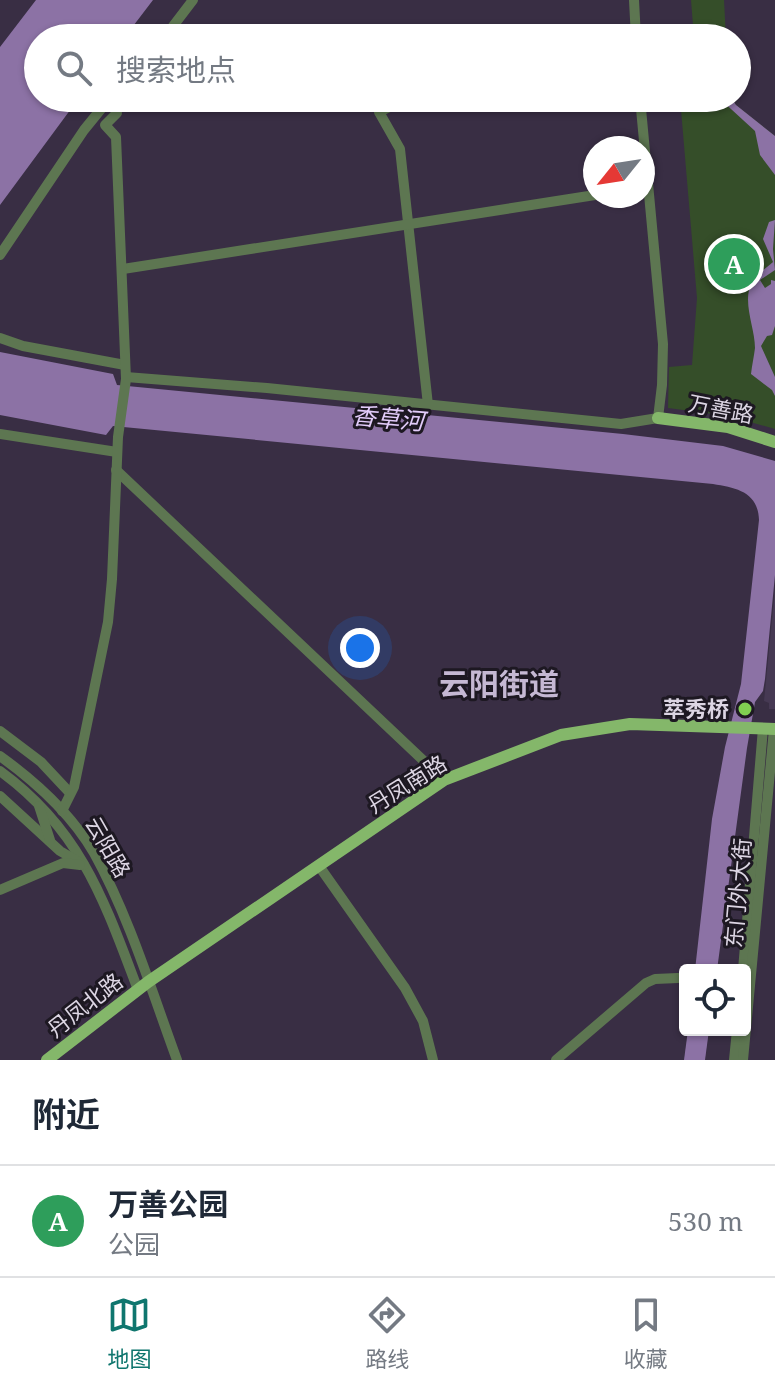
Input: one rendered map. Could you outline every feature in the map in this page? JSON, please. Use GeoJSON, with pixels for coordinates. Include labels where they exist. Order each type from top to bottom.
{"type":"FeatureCollection","features":[{"type":"Feature","properties":{"kind":"main road","name":"万善路"},"geometry":{"type":"LineString","coordinates":[[658,418],[728,427],[775,442]]}},
{"type":"Feature","properties":{"kind":"main road","name":"丹凤南路"},"geometry":{"type":"LineString","coordinates":[[143,986],[444,780],[561,735],[630,724],[766,729]]}},
{"type":"Feature","properties":{"kind":"main road","name":"丹凤北路"},"geometry":{"type":"LineString","coordinates":[[47,1060],[143,986]]}},
{"type":"Feature","properties":{"kind":"street"},"geometry":{"type":"LineString","coordinates":[[175,24],[193,0]]}},
{"type":"Feature","properties":{"kind":"street"},"geometry":{"type":"LineString","coordinates":[[634,0],[635,24]]}},
{"type":"Feature","properties":{"kind":"street"},"geometry":{"type":"LineString","coordinates":[[0,255],[99,112]]}},
{"type":"Feature","properties":{"kind":"street"},"geometry":{"type":"LineString","coordinates":[[379,112],[400,149],[428,405]]}},
{"type":"Feature","properties":{"kind":"street"},"geometry":{"type":"LineString","coordinates":[[641,112],[642,136]]}},
{"type":"Feature","properties":{"kind":"street"},"geometry":{"type":"LineString","coordinates":[[62,811],[70,793],[108,622],[112,579],[118,437],[126,373],[116,137],[105,125],[117,113]]}},
{"type":"Feature","properties":{"kind":"street"},"geometry":{"type":"LineString","coordinates":[[123,269],[583,197]]}},
{"type":"Feature","properties":{"kind":"street"},"geometry":{"type":"LineString","coordinates":[[0,338],[126,373],[621,424],[658,418],[663,344],[647,208]]}},
{"type":"Feature","properties":{"kind":"street"},"geometry":{"type":"LineString","coordinates":[[0,434],[117,452]]}},
{"type":"Feature","properties":{"kind":"street"},"geometry":{"type":"LineString","coordinates":[[116,470],[444,780]]}},
{"type":"Feature","properties":{"kind":"street","name":"东门外大街"},"geometry":{"type":"LineString","coordinates":[[744,964],[766,729]]}},
{"type":"Feature","properties":{"kind":"street","name":"东门外大街"},"geometry":{"type":"LineString","coordinates":[[743,1060],[766,729]]}},
{"type":"Feature","properties":{"kind":"street"},"geometry":{"type":"LineString","coordinates":[[0,731],[41,762],[70,793]]}},
{"type":"Feature","properties":{"kind":"street","name":"云阳路"},"geometry":{"type":"LineString","coordinates":[[0,756],[62,811],[93,852],[113,893],[143,986]]}},
{"type":"Feature","properties":{"kind":"street","name":"云阳路"},"geometry":{"type":"LineString","coordinates":[[0,771],[38,804],[73,845],[97,884],[143,986]]}},
{"type":"Feature","properties":{"kind":"street"},"geometry":{"type":"LineString","coordinates":[[0,796],[60,851],[86,866]]}},
{"type":"Feature","properties":{"kind":"street"},"geometry":{"type":"LineString","coordinates":[[38,804],[50,841],[63,863]]}},
{"type":"Feature","properties":{"kind":"street"},"geometry":{"type":"LineString","coordinates":[[0,890],[63,863],[86,866]]}},
{"type":"Feature","properties":{"kind":"street"},"geometry":{"type":"LineString","coordinates":[[319,866],[405,988],[423,1021],[433,1060]]}},
{"type":"Feature","properties":{"kind":"street"},"geometry":{"type":"LineString","coordinates":[[556,1060],[646,983],[655,979],[678,978]]}},
{"type":"Feature","properties":{"kind":"street"},"geometry":{"type":"LineString","coordinates":[[143,986],[177,1060]]}},
{"type":"Feature","properties":{"kind":"street"},"geometry":{"type":"LineString","coordinates":[[734,1060],[736,1036]]}},
{"type":"Feature","properties":{"kind":"shaded area"},"geometry":{"type":"Polygon","coordinates":[[[775,590],[775,709],[769,709],[769,703],[764,701],[775,590]]]}},
{"type":"Feature","properties":{"kind":"green space"},"geometry":{"type":"Polygon","coordinates":[[[691,0],[724,0],[725,24],[693,24],[691,0]]]}},
{"type":"Feature","properties":{"kind":"green space"},"geometry":{"type":"Polygon","coordinates":[[[681,112],[745,112],[775,136],[775,429],[729,416],[668,408],[669,367],[692,365],[697,298],[681,112]]]}},
{"type":"Feature","properties":{"kind":"water"},"geometry":{"type":"Polygon","coordinates":[[[36,0],[153,0],[135,24],[24,24],[24,112],[69,112],[0,205],[0,47],[36,0]]]}},
{"type":"Feature","properties":{"kind":"water"},"geometry":{"type":"Polygon","coordinates":[[[734,112],[745,112],[775,136],[775,175],[760,155],[755,131],[734,112]]]}},
{"type":"Feature","properties":{"kind":"water"},"geometry":{"type":"Polygon","coordinates":[[[775,220],[775,270],[760,280],[765,288],[771,280],[775,281],[775,326],[772,335],[767,336],[761,346],[775,377],[775,396],[751,374],[755,348],[748,295],[754,279],[773,262],[763,239],[769,222],[775,220]]]}},
{"type":"Feature","properties":{"kind":"water","name":"香草河"},"geometry":{"type":"Polygon","coordinates":[[[0,352],[113,374],[117,385],[623,434],[723,446],[775,461],[775,575],[765,679],[763,691],[755,702],[747,748],[718,964],[696,964],[712,819],[725,747],[741,684],[759,520],[755,503],[745,493],[713,484],[113,426],[106,435],[0,415],[0,352]]]}},
{"type":"Feature","properties":{"kind":"water"},"geometry":{"type":"Polygon","coordinates":[[[687,1036],[708,1036],[705,1060],[684,1060],[687,1036]]]}},
{"type":"Feature","properties":{"kind":"place","name":"万善公园"},"geometry":{"type":"Point","coordinates":[734,264]}},
{"type":"Feature","properties":{"kind":"place","name":"萃秀桥"},"geometry":{"type":"Point","coordinates":[745,709]}},
{"type":"Feature","properties":{"kind":"district","name":"云阳街道"},"geometry":{"type":"Point","coordinates":[499,685]}}]}
